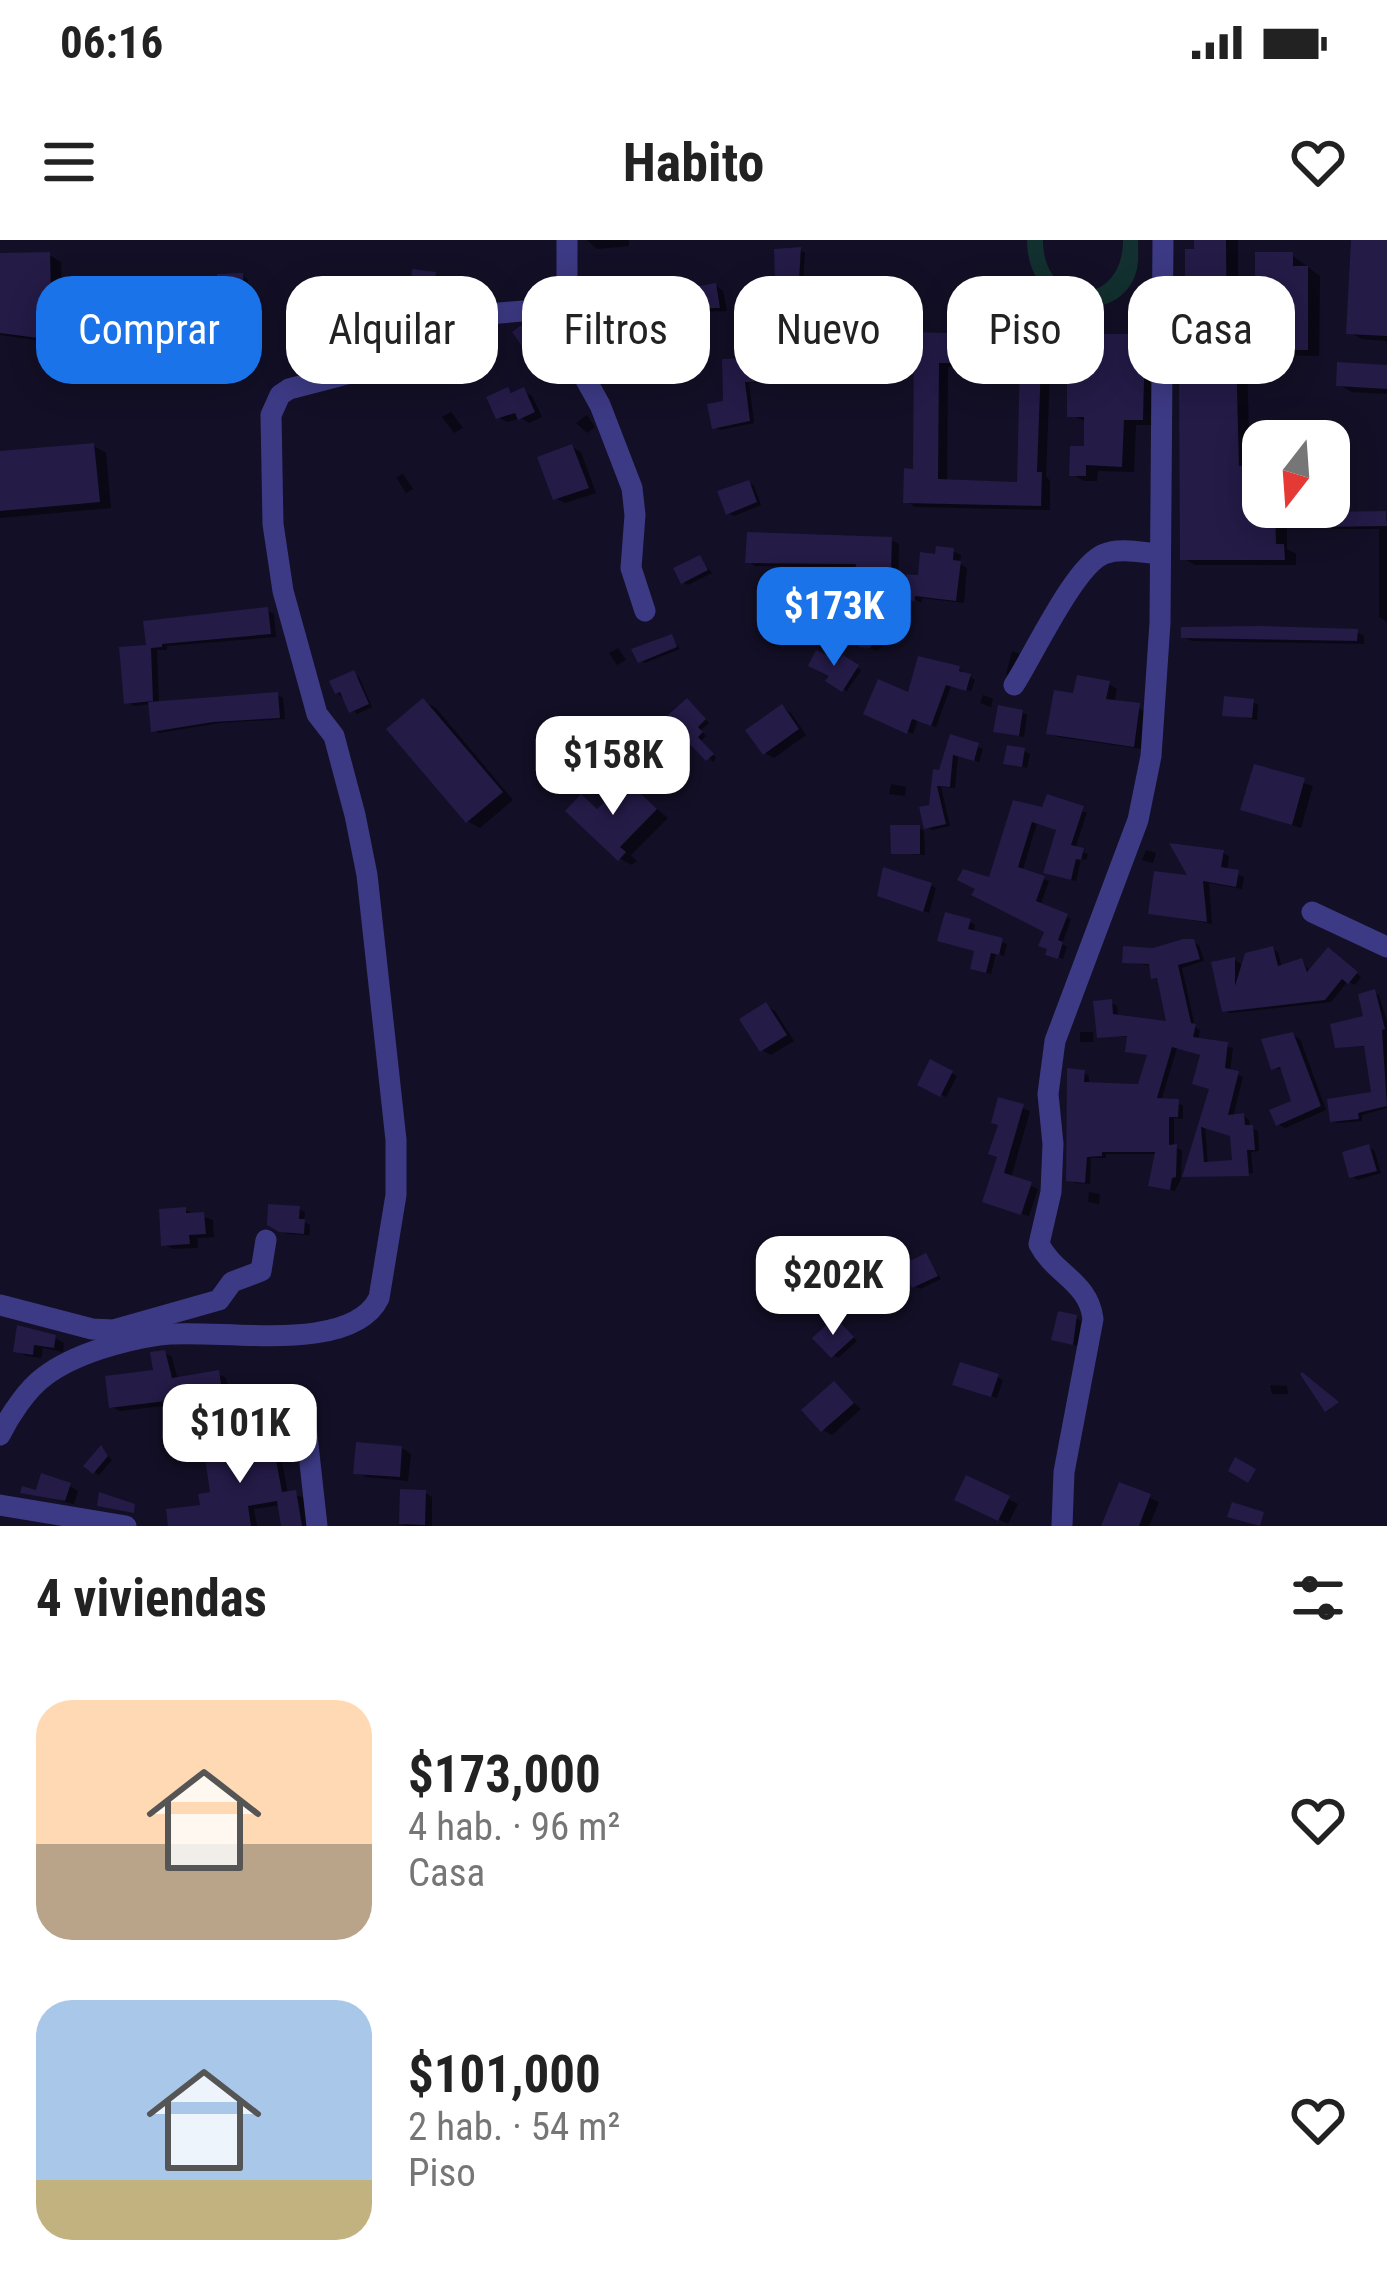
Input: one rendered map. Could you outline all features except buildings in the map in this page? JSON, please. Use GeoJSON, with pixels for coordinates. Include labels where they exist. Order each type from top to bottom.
{"type":"FeatureCollection","features":[{"type":"Feature","properties":{"kind":"street"},"geometry":{"type":"LineString","coordinates":[[567,240],[567,276]]}},
{"type":"Feature","properties":{"kind":"street"},"geometry":{"type":"LineString","coordinates":[[1062,1526],[1064,1472],[1093,1319],[1083,1289],[1039,1244],[1053,1169],[1048,1094],[1055,1041],[1138,820],[1151,756],[1160,554],[1163,240]]}},
{"type":"Feature","properties":{"kind":"street"},"geometry":{"type":"LineString","coordinates":[[0,1435],[44,1376],[83,1356],[157,1335],[209,1332],[246,1339],[349,1326],[373,1311],[380,1298],[396,1195],[397,1140],[367,874],[334,736],[317,714],[283,591],[273,524],[271,415],[280,395],[289,389],[385,364],[488,314],[522,311]]}},
{"type":"Feature","properties":{"kind":"street"},"geometry":{"type":"LineString","coordinates":[[588,384],[632,488],[631,568],[645,611]]}},
{"type":"Feature","properties":{"kind":"street"},"geometry":{"type":"LineString","coordinates":[[1014,685],[1068,592],[1096,559],[1116,551],[1160,554]]}},
{"type":"Feature","properties":{"kind":"street"},"geometry":{"type":"LineString","coordinates":[[1312,912],[1387,947]]}},
{"type":"Feature","properties":{"kind":"street"},"geometry":{"type":"LineString","coordinates":[[0,1305],[113,1330],[219,1300],[232,1282],[261,1270],[266,1240]]}},
{"type":"Feature","properties":{"kind":"street"},"geometry":{"type":"LineString","coordinates":[[306,1427],[317,1526]]}},
{"type":"Feature","properties":{"kind":"street"},"geometry":{"type":"LineString","coordinates":[[0,1505],[126,1526]]}},
{"type":"Feature","properties":{"kind":"green space"},"geometry":{"type":"Polygon","coordinates":[[[1027,240],[1043,240],[1046,262],[1055,276],[1036,276],[1027,240]]]}},
{"type":"Feature","properties":{"kind":"green space"},"geometry":{"type":"Polygon","coordinates":[[[1123,240],[1138,240],[1137,269],[1128,276],[1128,288],[1104,304],[1104,284],[1120,263],[1123,240]]]}}]}
